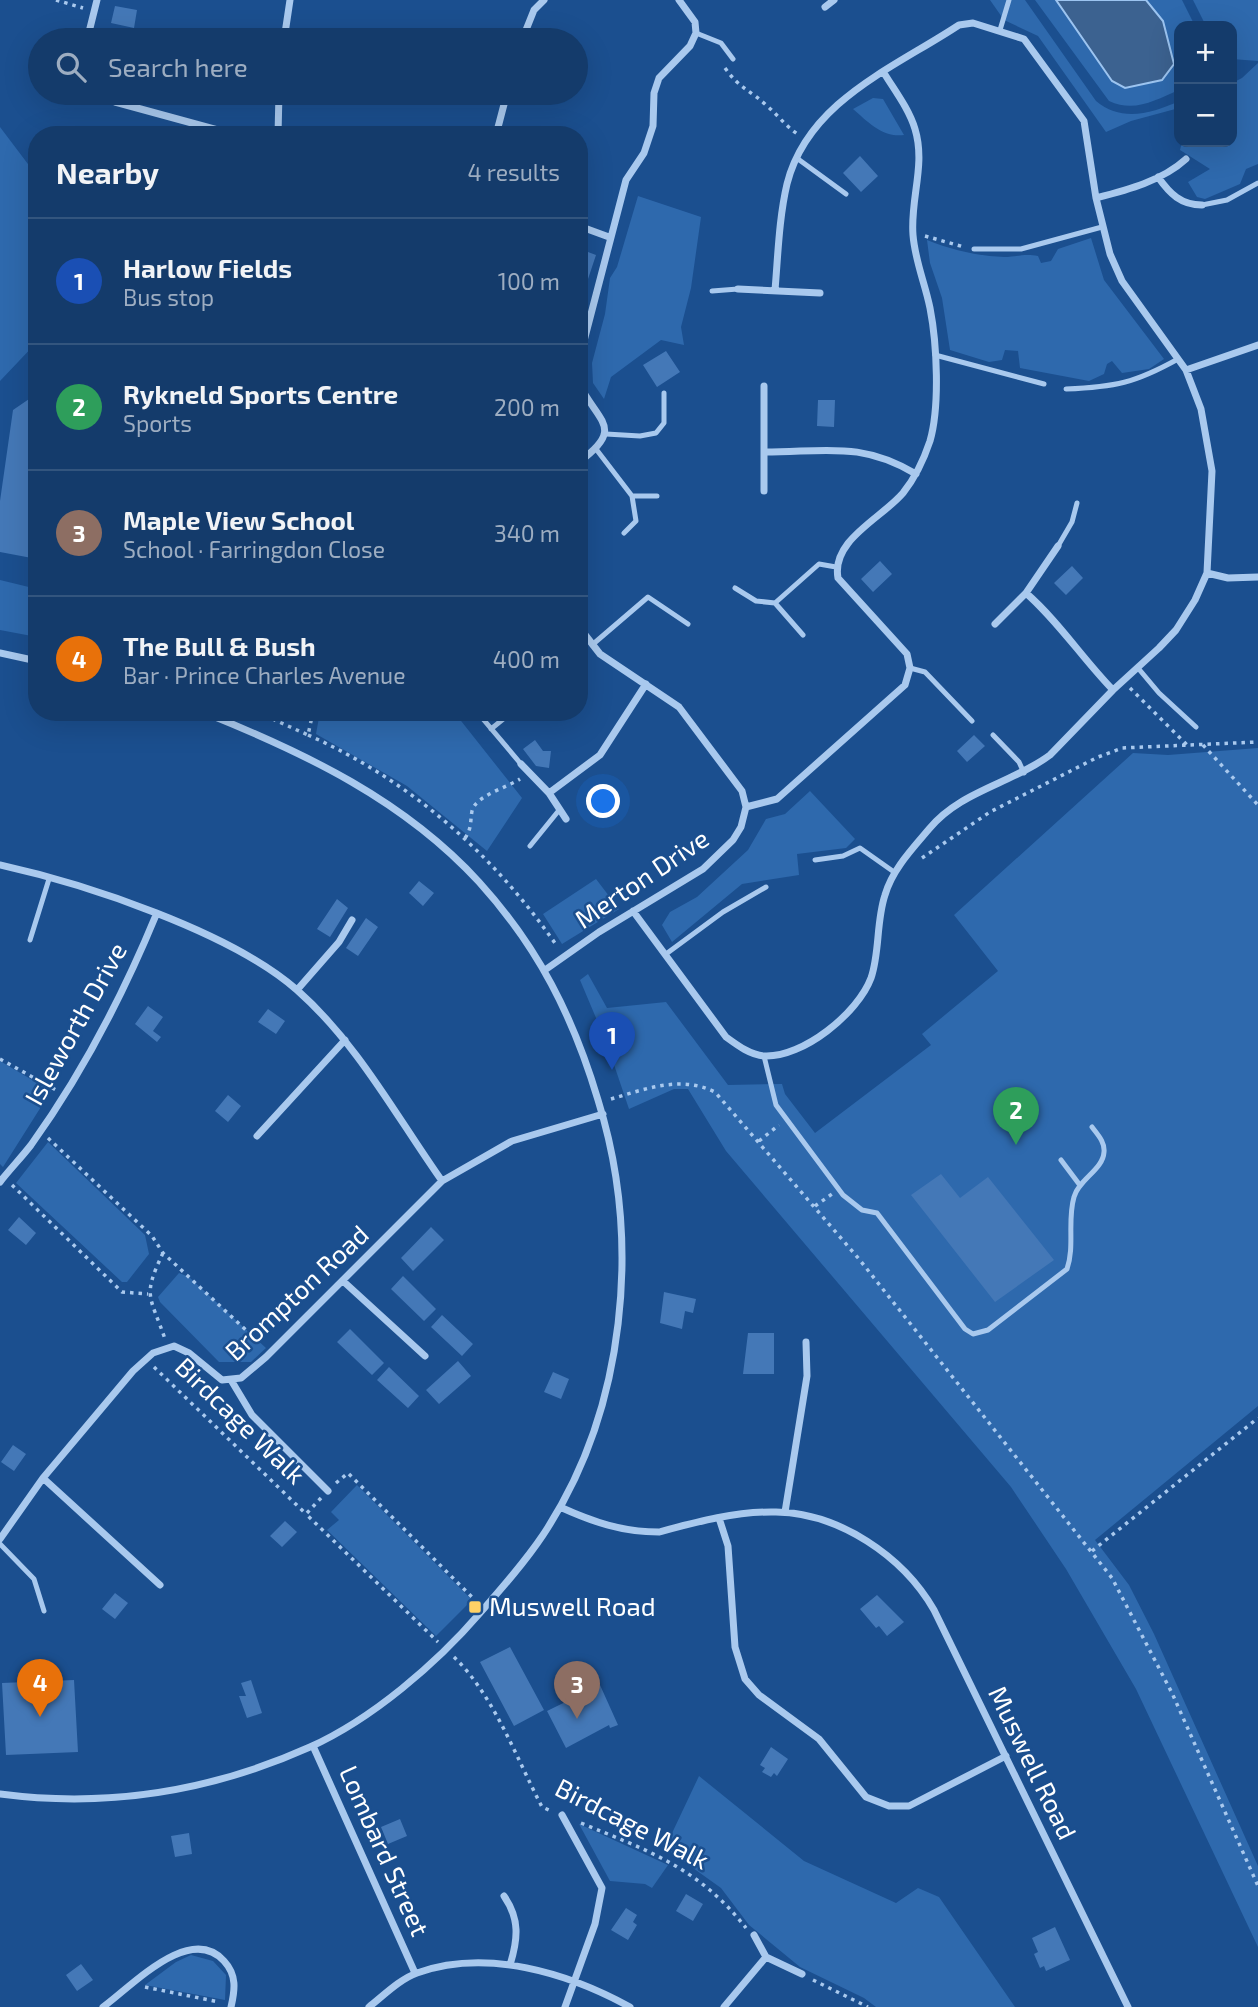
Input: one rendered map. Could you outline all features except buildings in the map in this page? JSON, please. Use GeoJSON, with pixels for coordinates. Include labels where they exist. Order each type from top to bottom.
{"type":"FeatureCollection","features":[{"type":"Feature","properties":{"kind":"street"},"geometry":{"type":"LineString","coordinates":[[90,28],[97,0]]}},
{"type":"Feature","properties":{"kind":"street"},"geometry":{"type":"LineString","coordinates":[[286,28],[290,0]]}},
{"type":"Feature","properties":{"kind":"street"},"geometry":{"type":"LineString","coordinates":[[527,28],[534,10],[544,0]]}},
{"type":"Feature","properties":{"kind":"street"},"geometry":{"type":"LineString","coordinates":[[588,332],[609,237],[626,180],[643,153],[653,127],[654,93],[659,78],[690,46],[696,33],[695,22],[679,0]]}},
{"type":"Feature","properties":{"kind":"street"},"geometry":{"type":"LineString","coordinates":[[825,7],[834,0]]}},
{"type":"Feature","properties":{"kind":"street"},"geometry":{"type":"LineString","coordinates":[[633,911],[726,1037],[742,1049],[764,1056],[815,1039],[837,1024],[859,1000],[871,978],[884,895],[894,872],[931,826],[953,806],[1024,773],[1050,755],[1176,629],[1195,600],[1207,573],[1212,471],[1201,410],[1186,370],[1122,281],[1102,227],[1084,121],[1024,39],[973,23],[959,25],[843,97],[806,140],[788,180],[775,290]]}},
{"type":"Feature","properties":{"kind":"street"},"geometry":{"type":"LineString","coordinates":[[588,639],[611,663],[679,707],[742,791],[746,807],[777,799],[905,685],[910,668],[907,654],[838,578],[836,567],[845,547],[902,494],[916,474],[930,439],[935,355],[930,307],[917,265],[913,232],[919,148],[905,106],[884,73]]}},
{"type":"Feature","properties":{"kind":"street"},"geometry":{"type":"LineString","coordinates":[[126,105],[203,126]]}},
{"type":"Feature","properties":{"kind":"street"},"geometry":{"type":"LineString","coordinates":[[278,126],[279,105]]}},
{"type":"Feature","properties":{"kind":"street"},"geometry":{"type":"LineString","coordinates":[[498,126],[504,105]]}},
{"type":"Feature","properties":{"kind":"street"},"geometry":{"type":"LineString","coordinates":[[1096,198],[1158,177],[1175,169],[1186,159]]}},
{"type":"Feature","properties":{"kind":"street"},"geometry":{"type":"LineString","coordinates":[[1158,177],[1168,192],[1187,205],[1202,205]]}},
{"type":"Feature","properties":{"kind":"street"},"geometry":{"type":"LineString","coordinates":[[588,229],[609,237]]}},
{"type":"Feature","properties":{"kind":"street"},"geometry":{"type":"LineString","coordinates":[[738,289],[820,293]]}},
{"type":"Feature","properties":{"kind":"street"},"geometry":{"type":"LineString","coordinates":[[1186,370],[1258,345]]}},
{"type":"Feature","properties":{"kind":"street"},"geometry":{"type":"LineString","coordinates":[[764,386],[764,491]]}},
{"type":"Feature","properties":{"kind":"street"},"geometry":{"type":"LineString","coordinates":[[588,398],[604,424],[606,434],[596,449],[588,455]]}},
{"type":"Feature","properties":{"kind":"street"},"geometry":{"type":"LineString","coordinates":[[765,452],[819,449],[870,452],[891,459],[916,474]]}},
{"type":"Feature","properties":{"kind":"street"},"geometry":{"type":"LineString","coordinates":[[995,624],[1026,593],[1058,547]]}},
{"type":"Feature","properties":{"kind":"street"},"geometry":{"type":"LineString","coordinates":[[1207,573],[1228,578],[1258,577]]}},
{"type":"Feature","properties":{"kind":"street"},"geometry":{"type":"LineString","coordinates":[[1026,593],[1053,617],[1087,663],[1113,690]]}},
{"type":"Feature","properties":{"kind":"street"},"geometry":{"type":"LineString","coordinates":[[0,653],[28,659]]}},
{"type":"Feature","properties":{"kind":"street"},"geometry":{"type":"LineString","coordinates":[[549,793],[600,755],[646,684]]}},
{"type":"Feature","properties":{"kind":"street"},"geometry":{"type":"LineString","coordinates":[[0,1794],[74,1800],[158,1794],[232,1776],[313,1746],[371,1710],[446,1650],[484,1609],[536,1544],[560,1507],[600,1405],[616,1336],[622,1251],[621,1209],[603,1114],[568,1012],[545,970],[478,881],[395,808],[308,758],[224,721]]}},
{"type":"Feature","properties":{"kind":"street"},"geometry":{"type":"LineString","coordinates":[[521,764],[549,793],[566,819]]}},
{"type":"Feature","properties":{"kind":"street","name":"Merton Drive"},"geometry":{"type":"LineString","coordinates":[[545,970],[633,911],[703,869],[733,840],[746,807]]}},
{"type":"Feature","properties":{"kind":"street"},"geometry":{"type":"LineString","coordinates":[[0,865],[156,915],[196,931],[269,968],[297,990],[345,1040],[442,1181]]}},
{"type":"Feature","properties":{"kind":"street","name":"Isleworth Drive"},"geometry":{"type":"LineString","coordinates":[[2,1180],[40,1131],[64,1094],[114,1007],[156,915]]}},
{"type":"Feature","properties":{"kind":"street"},"geometry":{"type":"LineString","coordinates":[[297,990],[339,942],[352,920]]}},
{"type":"Feature","properties":{"kind":"street"},"geometry":{"type":"LineString","coordinates":[[257,1136],[345,1040]]}},
{"type":"Feature","properties":{"kind":"street","name":"Brompton Road"},"geometry":{"type":"LineString","coordinates":[[167,1347],[184,1349],[217,1377],[231,1380],[244,1376],[442,1181],[512,1141],[603,1114]]}},
{"type":"Feature","properties":{"kind":"street"},"geometry":{"type":"LineString","coordinates":[[344,1280],[425,1356]]}},
{"type":"Feature","properties":{"kind":"street"},"geometry":{"type":"LineString","coordinates":[[785,1512],[807,1376],[806,1342]]}},
{"type":"Feature","properties":{"kind":"street"},"geometry":{"type":"LineString","coordinates":[[0,1542],[43,1478],[145,1358],[167,1347]]}},
{"type":"Feature","properties":{"kind":"street","name":"Birdcage Walk"},"geometry":{"type":"LineString","coordinates":[[231,1380],[252,1416],[328,1491]]}},
{"type":"Feature","properties":{"kind":"street"},"geometry":{"type":"LineString","coordinates":[[43,1478],[160,1584]]}},
{"type":"Feature","properties":{"kind":"street","name":"Muswell Road"},"geometry":{"type":"LineString","coordinates":[[560,1507],[621,1530],[659,1532],[719,1518],[785,1512],[812,1517],[844,1530],[884,1553],[911,1578],[934,1610],[1128,2007]]}},
{"type":"Feature","properties":{"kind":"street"},"geometry":{"type":"LineString","coordinates":[[719,1518],[728,1546],[735,1647],[746,1679],[759,1695],[820,1739],[866,1797],[889,1807],[909,1806],[1006,1756]]}},
{"type":"Feature","properties":{"kind":"street","name":"Lombard Street"},"geometry":{"type":"LineString","coordinates":[[313,1746],[415,1973]]}},
{"type":"Feature","properties":{"kind":"street"},"geometry":{"type":"LineString","coordinates":[[562,1815],[602,1888],[594,1924],[565,2007]]}},
{"type":"Feature","properties":{"kind":"street"},"geometry":{"type":"LineString","coordinates":[[505,1896],[514,1910],[517,1927],[510,1965]]}},
{"type":"Feature","properties":{"kind":"street"},"geometry":{"type":"LineString","coordinates":[[754,1935],[766,1957],[802,1974]]}},
{"type":"Feature","properties":{"kind":"street"},"geometry":{"type":"LineString","coordinates":[[103,2007],[174,1954],[201,1948],[220,1957],[232,1973],[235,1987],[231,2006]]}},
{"type":"Feature","properties":{"kind":"street"},"geometry":{"type":"LineString","coordinates":[[724,2007],[766,1957]]}},
{"type":"Feature","properties":{"kind":"street"},"geometry":{"type":"LineString","coordinates":[[369,2007],[415,1973],[470,1964],[510,1965],[574,1982],[630,2007]]}},
{"type":"Feature","properties":{"kind":"lane"},"geometry":{"type":"LineString","coordinates":[[1000,30],[1009,0]]}},
{"type":"Feature","properties":{"kind":"lane"},"geometry":{"type":"LineString","coordinates":[[696,33],[721,43],[733,59]]}},
{"type":"Feature","properties":{"kind":"lane"},"geometry":{"type":"LineString","coordinates":[[798,159],[846,194]]}},
{"type":"Feature","properties":{"kind":"lane"},"geometry":{"type":"LineString","coordinates":[[1202,205],[1227,200],[1258,183]]}},
{"type":"Feature","properties":{"kind":"lane"},"geometry":{"type":"LineString","coordinates":[[974,249],[1021,249],[1102,227]]}},
{"type":"Feature","properties":{"kind":"lane"},"geometry":{"type":"LineString","coordinates":[[712,291],[738,289]]}},
{"type":"Feature","properties":{"kind":"lane"},"geometry":{"type":"LineString","coordinates":[[935,355],[1044,384]]}},
{"type":"Feature","properties":{"kind":"lane"},"geometry":{"type":"LineString","coordinates":[[1066,389],[1122,384],[1145,378],[1178,359]]}},
{"type":"Feature","properties":{"kind":"lane"},"geometry":{"type":"LineString","coordinates":[[606,434],[640,436],[656,433],[664,423],[664,393]]}},
{"type":"Feature","properties":{"kind":"lane"},"geometry":{"type":"LineString","coordinates":[[596,449],[632,496],[636,522],[624,533]]}},
{"type":"Feature","properties":{"kind":"lane"},"geometry":{"type":"LineString","coordinates":[[632,496],[657,496]]}},
{"type":"Feature","properties":{"kind":"lane"},"geometry":{"type":"LineString","coordinates":[[1058,547],[1072,522],[1077,503]]}},
{"type":"Feature","properties":{"kind":"lane"},"geometry":{"type":"LineString","coordinates":[[775,603],[818,564],[836,567]]}},
{"type":"Feature","properties":{"kind":"lane"},"geometry":{"type":"LineString","coordinates":[[735,587],[756,601],[775,603],[803,635]]}},
{"type":"Feature","properties":{"kind":"lane"},"geometry":{"type":"LineString","coordinates":[[592,645],[648,597],[688,624]]}},
{"type":"Feature","properties":{"kind":"lane"},"geometry":{"type":"LineString","coordinates":[[910,668],[925,672],[972,721]]}},
{"type":"Feature","properties":{"kind":"lane"},"geometry":{"type":"LineString","coordinates":[[1138,668],[1159,694],[1196,727]]}},
{"type":"Feature","properties":{"kind":"lane"},"geometry":{"type":"LineString","coordinates":[[485,721],[521,764]]}},
{"type":"Feature","properties":{"kind":"lane"},"geometry":{"type":"LineString","coordinates":[[491,729],[501,721]]}},
{"type":"Feature","properties":{"kind":"lane"},"geometry":{"type":"LineString","coordinates":[[993,735],[1019,762],[1024,773]]}},
{"type":"Feature","properties":{"kind":"lane"},"geometry":{"type":"LineString","coordinates":[[530,846],[560,809]]}},
{"type":"Feature","properties":{"kind":"lane"},"geometry":{"type":"LineString","coordinates":[[815,860],[843,856],[860,848],[894,872]]}},
{"type":"Feature","properties":{"kind":"lane"},"geometry":{"type":"LineString","coordinates":[[30,940],[49,879]]}},
{"type":"Feature","properties":{"kind":"lane"},"geometry":{"type":"LineString","coordinates":[[666,954],[723,912],[766,887]]}},
{"type":"Feature","properties":{"kind":"lane"},"geometry":{"type":"LineString","coordinates":[[764,1056],[776,1105],[839,1189],[862,1210],[877,1213],[965,1329],[981,1334],[1067,1269],[1071,1257],[1073,1199],[1079,1184],[1103,1159],[1105,1149],[1092,1127]]}},
{"type":"Feature","properties":{"kind":"lane"},"geometry":{"type":"LineString","coordinates":[[1061,1160],[1079,1184]]}},
{"type":"Feature","properties":{"kind":"lane"},"geometry":{"type":"LineString","coordinates":[[0,1542],[34,1579],[44,1611]]}},
{"type":"Feature","properties":{"kind":"path"},"geometry":{"type":"LineString","coordinates":[[56,0],[95,11]]}},
{"type":"Feature","properties":{"kind":"path"},"geometry":{"type":"LineString","coordinates":[[724,66],[738,86],[766,104],[781,123],[806,140]]}},
{"type":"Feature","properties":{"kind":"path"},"geometry":{"type":"LineString","coordinates":[[913,232],[974,249]]}},
{"type":"Feature","properties":{"kind":"path"},"geometry":{"type":"LineString","coordinates":[[1123,681],[1188,746]]}},
{"type":"Feature","properties":{"kind":"path"},"geometry":{"type":"LineString","coordinates":[[277,721],[308,735],[311,721]]}},
{"type":"Feature","properties":{"kind":"path"},"geometry":{"type":"LineString","coordinates":[[902,863],[919,860],[990,812],[1122,747],[1258,742]]}},
{"type":"Feature","properties":{"kind":"path"},"geometry":{"type":"LineString","coordinates":[[1203,745],[1258,805]]}},
{"type":"Feature","properties":{"kind":"path"},"geometry":{"type":"LineString","coordinates":[[465,838],[471,829],[472,810],[477,803],[529,774]]}},
{"type":"Feature","properties":{"kind":"path"},"geometry":{"type":"LineString","coordinates":[[0,1059],[64,1094]]}},
{"type":"Feature","properties":{"kind":"path"},"geometry":{"type":"LineString","coordinates":[[599,1102],[657,1086],[701,1087],[715,1092],[815,1207],[1112,1577],[1139,1625],[1258,1886]]}},
{"type":"Feature","properties":{"kind":"path"},"geometry":{"type":"LineString","coordinates":[[759,1141],[787,1119]]}},
{"type":"Feature","properties":{"kind":"path"},"geometry":{"type":"LineString","coordinates":[[40,1131],[152,1236],[163,1253],[271,1352]]}},
{"type":"Feature","properties":{"kind":"path"},"geometry":{"type":"LineString","coordinates":[[2,1180],[122,1292],[148,1294],[151,1276],[163,1253]]}},
{"type":"Feature","properties":{"kind":"path"},"geometry":{"type":"LineString","coordinates":[[815,1207],[839,1189]]}},
{"type":"Feature","properties":{"kind":"path","name":"Birdcage Walk"},"geometry":{"type":"LineString","coordinates":[[148,1294],[167,1347]]}},
{"type":"Feature","properties":{"kind":"path","name":"Birdcage Walk"},"geometry":{"type":"LineString","coordinates":[[145,1358],[468,1671],[542,1807],[660,1856],[719,1895],[754,1935]]}},
{"type":"Feature","properties":{"kind":"path"},"geometry":{"type":"LineString","coordinates":[[1092,1550],[1258,1418]]}},
{"type":"Feature","properties":{"kind":"path","name":"Birdcage Walk"},"geometry":{"type":"LineString","coordinates":[[306,1514],[348,1473],[484,1609]]}},
{"type":"Feature","properties":{"kind":"path"},"geometry":{"type":"LineString","coordinates":[[802,1974],[868,2007]]}},
{"type":"Feature","properties":{"kind":"path"},"geometry":{"type":"LineString","coordinates":[[134,1985],[231,2006]]}},
{"type":"Feature","properties":{"kind":"shaded area"},"geometry":{"type":"Polygon","coordinates":[[[990,0],[1025,0],[1096,101],[1106,108],[1136,114],[1174,103],[1174,109],[1131,121],[1106,132],[1038,36],[1004,20],[990,0]]]}},
{"type":"Feature","properties":{"kind":"shaded area"},"geometry":{"type":"Polygon","coordinates":[[[1035,0],[1056,0],[1112,81],[1163,21],[1146,0],[1182,0],[1192,21],[1174,21],[1174,92],[1136,105],[1128,106],[1109,101],[1035,0]]]}},
{"type":"Feature","properties":{"kind":"shaded area"},"geometry":{"type":"Polygon","coordinates":[[[1056,0],[1146,0],[1163,21],[1174,64],[1162,80],[1125,88],[1112,81],[1056,0]]]}},
{"type":"Feature","properties":{"kind":"shaded area"},"geometry":{"type":"Polygon","coordinates":[[[1193,0],[1258,0],[1258,61],[1237,59],[1237,21],[1204,21],[1193,0]]]}},
{"type":"Feature","properties":{"kind":"shaded area"},"geometry":{"type":"Polygon","coordinates":[[[1258,63],[1258,164],[1246,169],[1240,184],[1205,199],[1197,197],[1188,182],[1210,169],[1180,150],[1181,147],[1237,147],[1237,80],[1258,63]]]}},
{"type":"Feature","properties":{"kind":"shaded area"},"geometry":{"type":"Polygon","coordinates":[[[873,98],[883,99],[904,135],[883,132],[853,109],[873,98]]]}},
{"type":"Feature","properties":{"kind":"shaded area"},"geometry":{"type":"Polygon","coordinates":[[[0,127],[28,164],[28,351],[0,381],[0,127]]]}},
{"type":"Feature","properties":{"kind":"shaded area"},"geometry":{"type":"Polygon","coordinates":[[[638,196],[701,217],[691,288],[681,327],[684,345],[661,340],[611,377],[604,399],[593,383],[592,363],[605,314],[610,278],[617,267],[638,196]]]}},
{"type":"Feature","properties":{"kind":"shaded area"},"geometry":{"type":"Polygon","coordinates":[[[1091,238],[1104,280],[1164,359],[1149,369],[1122,373],[1112,361],[1107,364],[1104,374],[1089,381],[1020,368],[1018,351],[1005,350],[1002,360],[989,362],[950,350],[942,298],[930,263],[927,240],[955,250],[984,255],[1038,256],[1041,263],[1051,261],[1058,249],[1091,238]]]}},
{"type":"Feature","properties":{"kind":"shaded area"},"geometry":{"type":"Polygon","coordinates":[[[0,580],[28,587],[28,635],[0,630],[0,580]]]}},
{"type":"Feature","properties":{"kind":"shaded area"},"geometry":{"type":"Polygon","coordinates":[[[318,721],[461,721],[522,798],[487,851],[407,786],[316,734],[318,721]]]}},
{"type":"Feature","properties":{"kind":"shaded area"},"geometry":{"type":"Polygon","coordinates":[[[1258,748],[1258,1406],[1095,1540],[1129,1585],[1154,1634],[1258,1866],[1258,1947],[1136,1689],[1066,1569],[1011,1487],[726,1151],[688,1089],[674,1089],[629,1109],[607,1044],[580,980],[588,974],[607,1008],[666,1002],[728,1085],[782,1084],[785,1094],[815,1133],[931,1045],[922,1034],[998,971],[954,915],[1133,753],[1168,755],[1258,748]]]}},
{"type":"Feature","properties":{"kind":"shaded area"},"geometry":{"type":"Polygon","coordinates":[[[810,791],[855,839],[846,848],[797,854],[799,875],[742,884],[672,942],[662,925],[670,912],[697,897],[748,850],[766,819],[785,814],[810,791]]]}},
{"type":"Feature","properties":{"kind":"shaded area"},"geometry":{"type":"Polygon","coordinates":[[[596,879],[619,909],[562,944],[543,914],[596,879]]]}},
{"type":"Feature","properties":{"kind":"shaded area"},"geometry":{"type":"Polygon","coordinates":[[[0,1061],[51,1091],[3,1167],[0,1164],[0,1061]]]}},
{"type":"Feature","properties":{"kind":"shaded area"},"geometry":{"type":"Polygon","coordinates":[[[48,1142],[145,1235],[149,1254],[127,1282],[122,1282],[16,1183],[48,1142]]]}},
{"type":"Feature","properties":{"kind":"shaded area"},"geometry":{"type":"Polygon","coordinates":[[[179,1273],[189,1277],[266,1348],[251,1362],[219,1362],[160,1302],[158,1297],[179,1273]]]}},
{"type":"Feature","properties":{"kind":"shaded area"},"geometry":{"type":"Polygon","coordinates":[[[357,1485],[472,1600],[436,1636],[327,1530],[339,1520],[331,1512],[357,1485]]]}},
{"type":"Feature","properties":{"kind":"shaded area"},"geometry":{"type":"Polygon","coordinates":[[[699,1776],[804,1861],[896,1903],[918,1888],[939,1897],[1015,2007],[876,2007],[864,1998],[800,1967],[749,1925],[721,1888],[665,1848],[699,1776]]]}},
{"type":"Feature","properties":{"kind":"shaded area"},"geometry":{"type":"Polygon","coordinates":[[[579,1824],[668,1865],[652,1888],[645,1884],[610,1881],[579,1824]]]}},
{"type":"Feature","properties":{"kind":"shaded area"},"geometry":{"type":"Polygon","coordinates":[[[191,1955],[213,1961],[226,1975],[225,2000],[145,1985],[176,1962],[191,1955]]]}},
{"type":"Feature","properties":{"kind":"place","name":"Harlow Fields"},"geometry":{"type":"Point","coordinates":[612,1070]}},
{"type":"Feature","properties":{"kind":"place","name":"Rykneld Sports Centre"},"geometry":{"type":"Point","coordinates":[1016,1145]}},
{"type":"Feature","properties":{"kind":"place","name":"Muswell Road"},"geometry":{"type":"Point","coordinates":[475,1607]}},
{"type":"Feature","properties":{"kind":"place","name":"The Bull & Bush"},"geometry":{"type":"Point","coordinates":[40,1717]}},
{"type":"Feature","properties":{"kind":"place","name":"Maple View School"},"geometry":{"type":"Point","coordinates":[577,1719]}}]}
